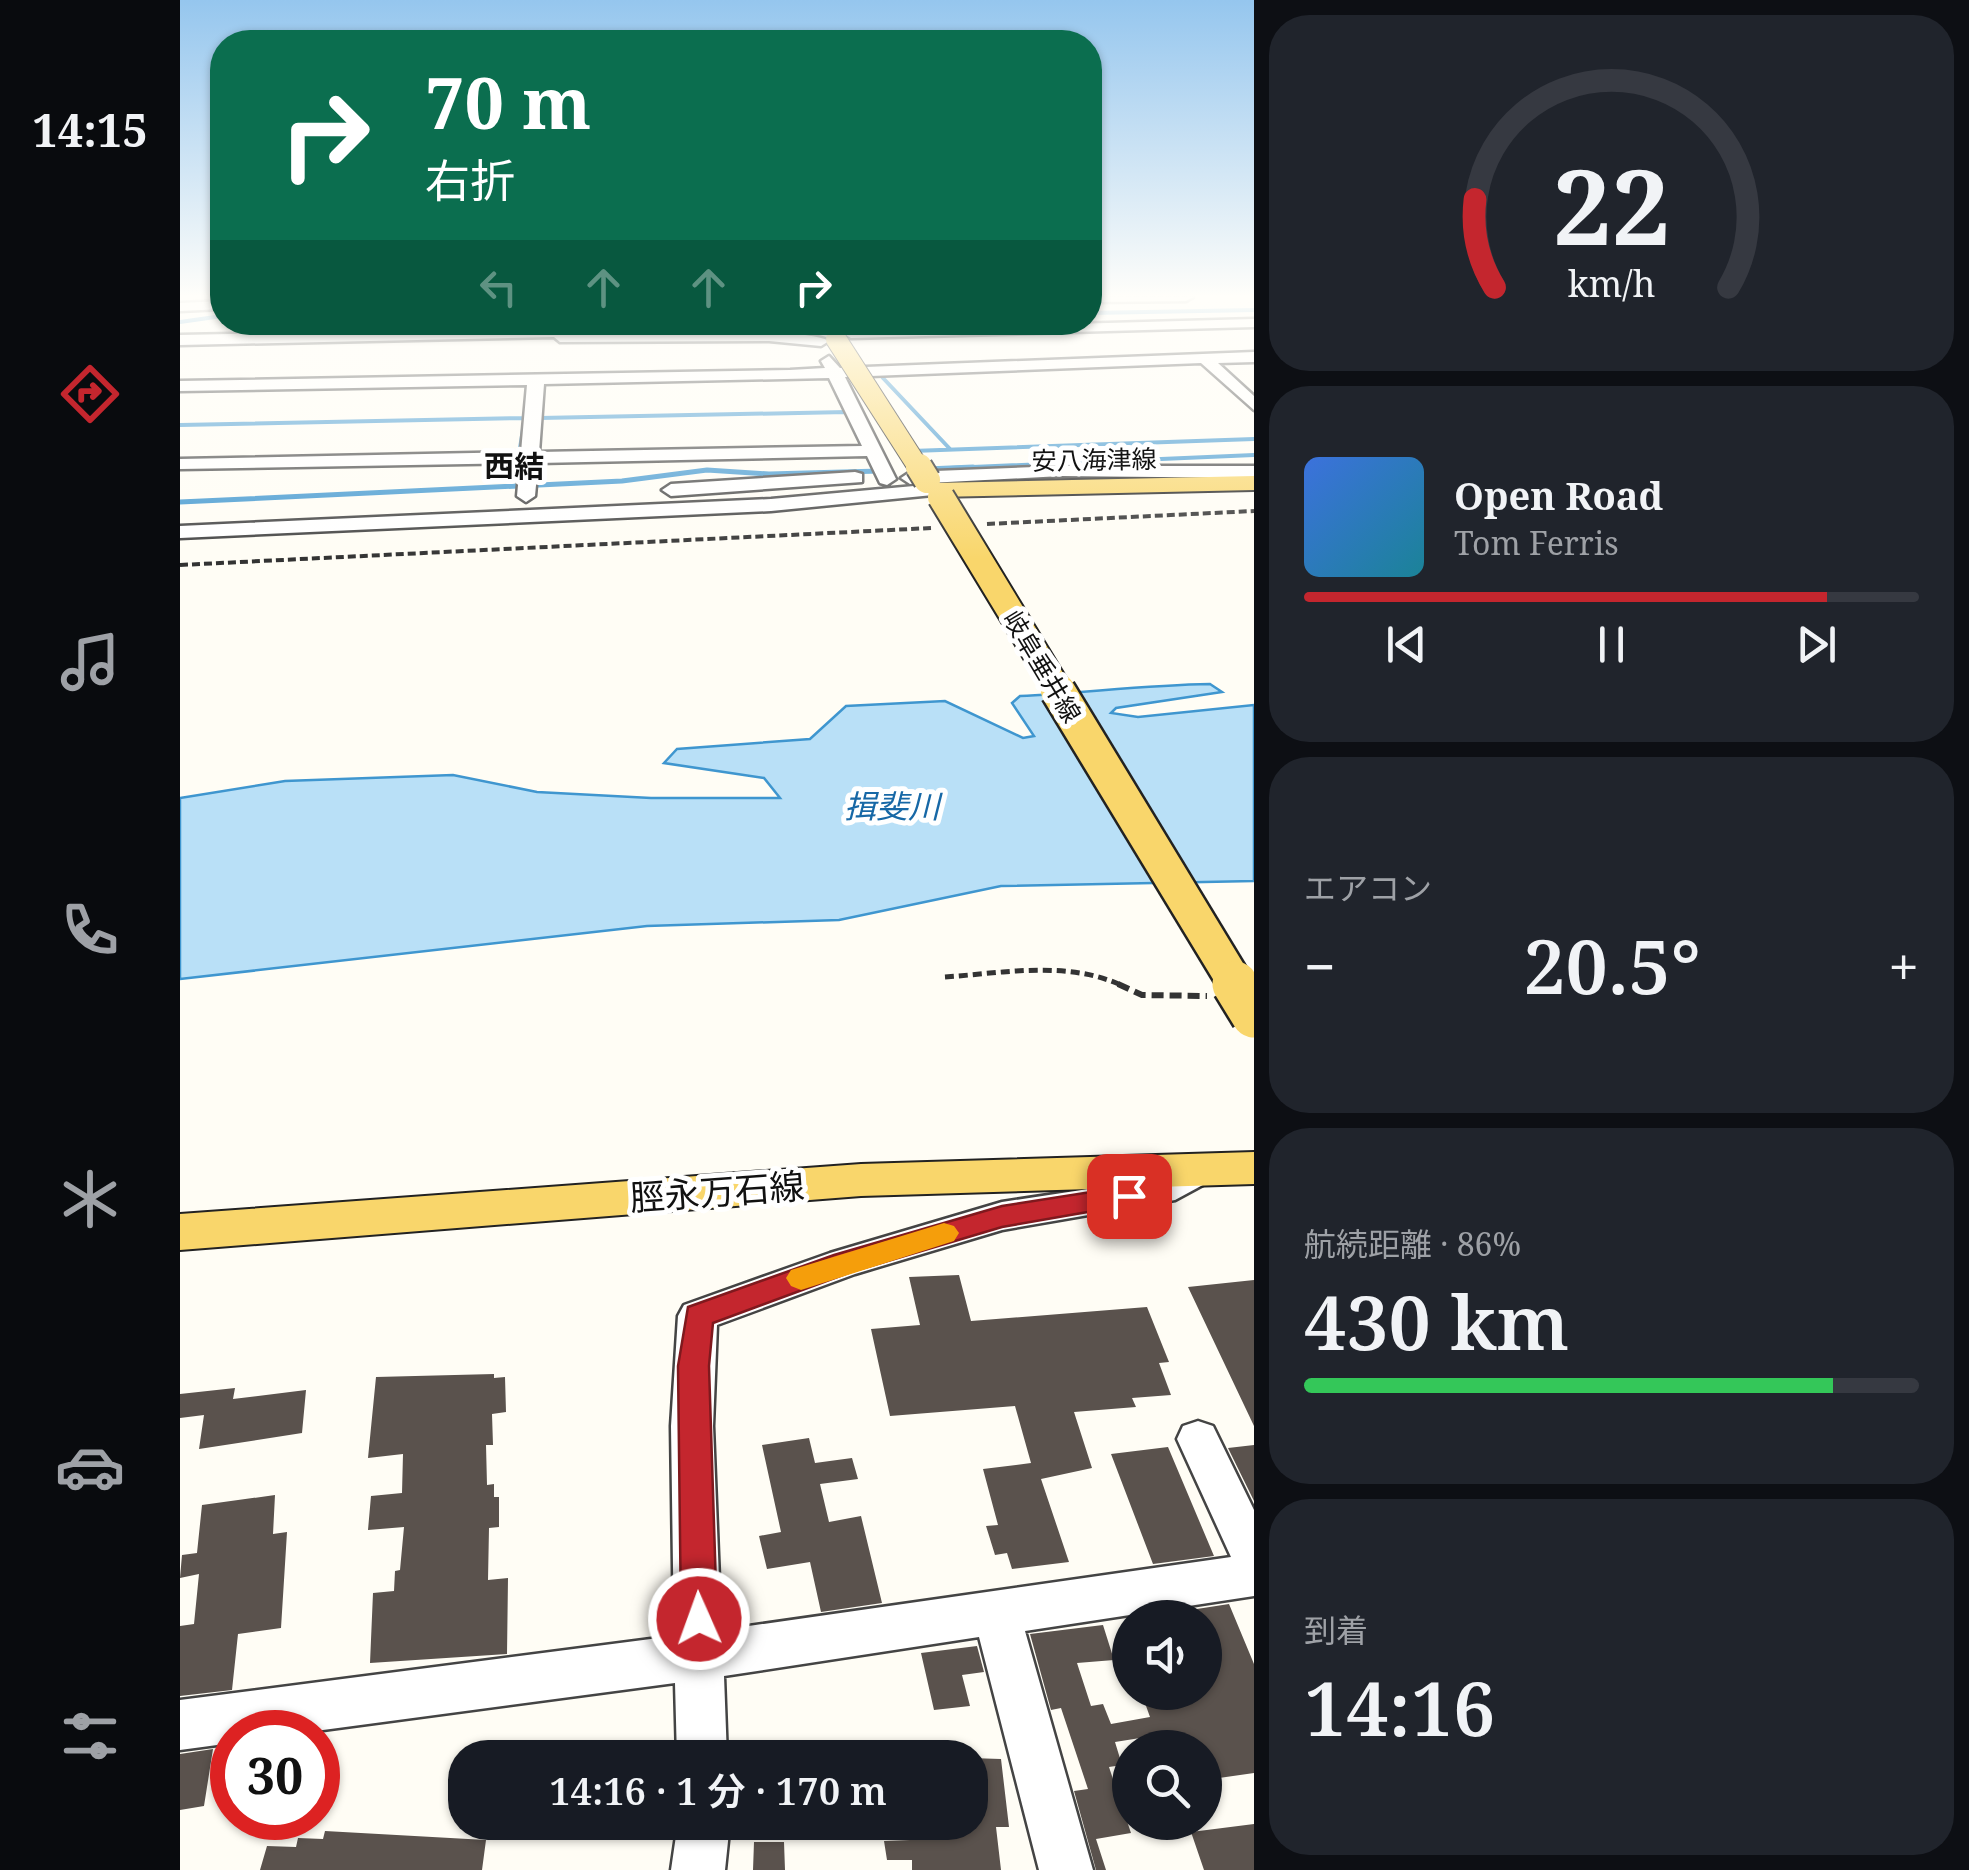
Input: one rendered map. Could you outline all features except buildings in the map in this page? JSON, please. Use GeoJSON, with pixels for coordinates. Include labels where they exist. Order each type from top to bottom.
{"type":"FeatureCollection","features":[{"type":"Feature","properties":{"kind":"main road","name":"岐阜垂井線"},"geometry":{"type":"LineString","coordinates":[[867,384],[1254,1015]]}},
{"type":"Feature","properties":{"kind":"main road","name":"安八海津線"},"geometry":{"type":"LineString","coordinates":[[937,498],[1254,483]]}},
{"type":"Feature","properties":{"kind":"main road","name":"脛永万石線"},"geometry":{"type":"LineString","coordinates":[[180,1232],[861,1180],[1254,1168]]}},
{"type":"Feature","properties":{"kind":"street"},"geometry":{"type":"LineString","coordinates":[[526,496],[526,458],[546,384]]}},
{"type":"Feature","properties":{"kind":"street"},"geometry":{"type":"LineString","coordinates":[[840,384],[887,479]]}},
{"type":"Feature","properties":{"kind":"street"},"geometry":{"type":"LineString","coordinates":[[1232,384],[1254,405]]}},
{"type":"Feature","properties":{"kind":"street"},"geometry":{"type":"LineString","coordinates":[[180,464],[872,451]]}},
{"type":"Feature","properties":{"kind":"street"},"geometry":{"type":"LineString","coordinates":[[180,514],[694,488],[792,479],[887,479],[1254,462]]}},
{"type":"Feature","properties":{"kind":"street"},"geometry":{"type":"LineString","coordinates":[[1062,471],[1254,472]]}},
{"type":"Feature","properties":{"kind":"street"},"geometry":{"type":"LineString","coordinates":[[719,500],[887,479]]}},
{"type":"Feature","properties":{"kind":"street"},"geometry":{"type":"LineString","coordinates":[[180,528],[771,505],[848,496]]}},
{"type":"Feature","properties":{"kind":"street"},"geometry":{"type":"LineString","coordinates":[[180,528],[719,500],[937,498]]}},
{"type":"Feature","properties":{"kind":"street"},"geometry":{"type":"LineString","coordinates":[[180,514],[295,520]]}},
{"type":"Feature","properties":{"kind":"street"},"geometry":{"type":"LineString","coordinates":[[702,1740],[693,1383],[698,1316],[844,1262],[985,1222],[1162,1191],[1198,1171]]}},
{"type":"Feature","properties":{"kind":"street"},"geometry":{"type":"LineString","coordinates":[[1198,1438],[1254,1558]]}},
{"type":"Feature","properties":{"kind":"street"},"geometry":{"type":"LineString","coordinates":[[180,1725],[700,1656],[1254,1574]]}},
{"type":"Feature","properties":{"kind":"street"},"geometry":{"type":"LineString","coordinates":[[996,1612],[1066,1870]]}},
{"type":"Feature","properties":{"kind":"street"},"geometry":{"type":"LineString","coordinates":[[698,1870],[704,1840]]}},
{"type":"Feature","properties":{"kind":"path"},"geometry":{"type":"LineString","coordinates":[[180,565],[937,498]]}},
{"type":"Feature","properties":{"kind":"path"},"geometry":{"type":"LineString","coordinates":[[983,524],[1254,511]]}},
{"type":"Feature","properties":{"kind":"path"},"geometry":{"type":"LineString","coordinates":[[945,976],[1054,969],[1104,977],[1142,995],[1224,997]]}},
{"type":"Feature","properties":{"kind":"water","name":"揖斐川"},"geometry":{"type":"Polygon","coordinates":[[[1210,684],[1222,692],[1116,708],[1111,713],[1138,717],[1254,705],[1254,881],[1001,886],[839,920],[647,926],[180,979],[180,798],[285,781],[453,775],[537,792],[651,798],[780,798],[764,778],[664,763],[677,749],[810,739],[846,706],[945,701],[1023,738],[1034,736],[1012,703],[1020,696],[1210,684]]]}},
{"type":"Feature","properties":{"kind":"waterway"},"geometry":{"type":"LineString","coordinates":[[889,384],[950,449]]}},
{"type":"Feature","properties":{"kind":"waterway"},"geometry":{"type":"LineString","coordinates":[[541,410],[540,418],[847,412],[849,417]]}},
{"type":"Feature","properties":{"kind":"waterway"},"geometry":{"type":"LineString","coordinates":[[513,456],[519,454],[525,417]]}},
{"type":"Feature","properties":{"kind":"waterway"},"geometry":{"type":"LineString","coordinates":[[180,425],[524,418]]}},
{"type":"Feature","properties":{"kind":"waterway"},"geometry":{"type":"LineString","coordinates":[[912,451],[1254,439]]}},
{"type":"Feature","properties":{"kind":"waterway"},"geometry":{"type":"LineString","coordinates":[[973,467],[927,469],[1254,455]]}},
{"type":"Feature","properties":{"kind":"waterway"},"geometry":{"type":"LineString","coordinates":[[180,502],[622,481],[707,470],[769,474],[880,471]]}},
{"type":"Feature","properties":{"kind":"slow traffic"},"geometry":{"type":"LineString","coordinates":[[801,1278],[944,1233]]}},
{"type":"Feature","properties":{"kind":"district","name":"西結"},"geometry":{"type":"Point","coordinates":[514,465]}},
{"type":"Feature","properties":{"kind":"route"},"geometry":{"type":"LineString","coordinates":[[699,1619],[693,1366],[698,1316],[844,1262],[1002,1216],[1129,1196]]}}]}
